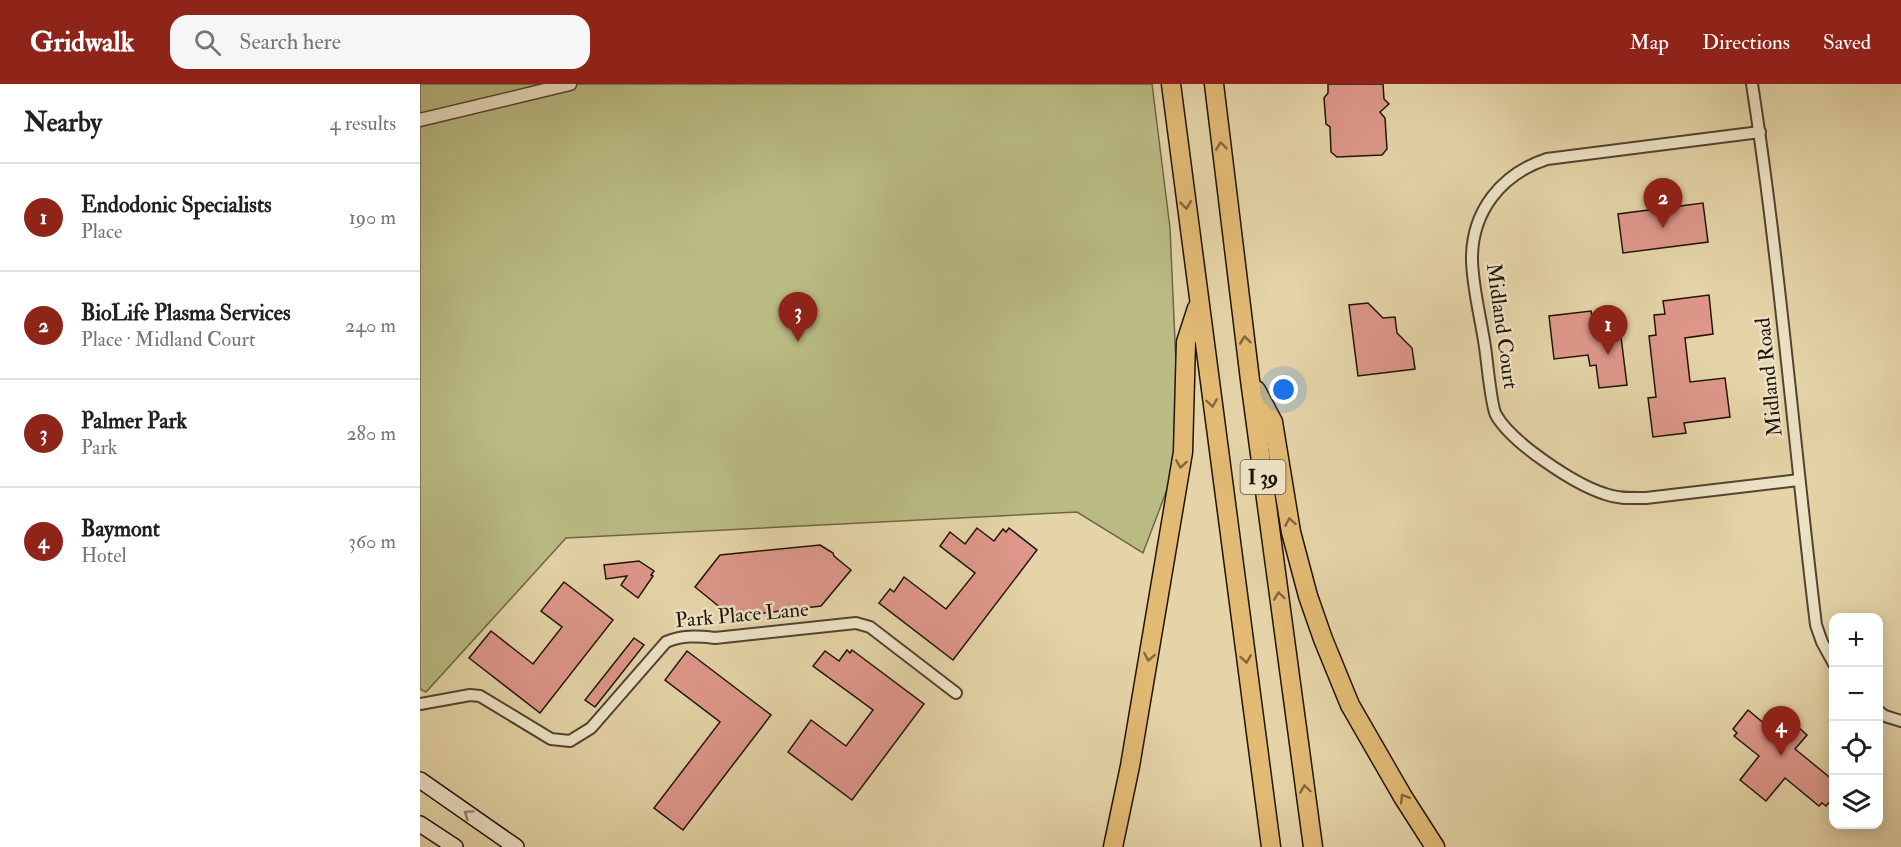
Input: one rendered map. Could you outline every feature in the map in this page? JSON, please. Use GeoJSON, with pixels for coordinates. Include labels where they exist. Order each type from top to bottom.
{"type":"FeatureCollection","features":[{"type":"Feature","properties":{"kind":"highway","name":"I 39"},"geometry":{"type":"LineString","coordinates":[[1171,84],[1271,847]]}},
{"type":"Feature","properties":{"kind":"highway","name":"I 39"},"geometry":{"type":"LineString","coordinates":[[1214,84],[1250,380],[1313,847]]}},
{"type":"Feature","properties":{"kind":"highway"},"geometry":{"type":"LineString","coordinates":[[1113,847],[1125,795],[1183,452],[1186,342],[1198,303]]}},
{"type":"Feature","properties":{"kind":"highway"},"geometry":{"type":"LineString","coordinates":[[1250,380],[1273,422],[1292,532],[1308,596],[1323,639],[1350,705],[1435,847]]}},
{"type":"Feature","properties":{"kind":"highway"},"geometry":{"type":"LineString","coordinates":[[1123,847],[1125,795]]}},
{"type":"Feature","properties":{"kind":"main road"},"geometry":{"type":"LineString","coordinates":[[420,780],[516,847]]}},
{"type":"Feature","properties":{"kind":"main road"},"geometry":{"type":"LineString","coordinates":[[420,824],[455,847]]}},
{"type":"Feature","properties":{"kind":"street"},"geometry":{"type":"LineString","coordinates":[[420,120],[570,84]]}},
{"type":"Feature","properties":{"kind":"street","name":"Midland Road"},"geometry":{"type":"LineString","coordinates":[[1752,84],[1780,293],[1816,625],[1829,656]]}},
{"type":"Feature","properties":{"kind":"street","name":"Midland Court"},"geometry":{"type":"LineString","coordinates":[[1760,132],[1547,159],[1529,165],[1497,190],[1477,221],[1472,261],[1495,414],[1525,447],[1554,467],[1604,494],[1628,498],[1646,498],[1799,480]]}},
{"type":"Feature","properties":{"kind":"street","name":"Park Place Lane"},"geometry":{"type":"LineString","coordinates":[[420,704],[470,695],[480,696],[551,739],[570,741],[591,728],[666,642],[675,638],[695,636],[724,638],[856,623],[870,627],[956,693]]}},
{"type":"Feature","properties":{"kind":"street"},"geometry":{"type":"LineString","coordinates":[[1883,715],[1901,721]]}},
{"type":"Feature","properties":{"kind":"green space"},"geometry":{"type":"Polygon","coordinates":[[[420,84],[1152,84],[1170,228],[1180,455],[1143,553],[1077,512],[566,538],[426,692],[420,689],[420,84]]]}},
{"type":"Feature","properties":{"kind":"building"},"geometry":{"type":"Polygon","coordinates":[[[1328,84],[1383,84],[1384,99],[1389,104],[1380,112],[1385,118],[1387,149],[1382,155],[1337,157],[1331,152],[1330,127],[1326,124],[1324,98],[1328,93],[1328,84]]]}},
{"type":"Feature","properties":{"kind":"building"},"geometry":{"type":"Polygon","coordinates":[[[1703,203],[1708,242],[1623,253],[1618,214],[1703,203]]]}},
{"type":"Feature","properties":{"kind":"building"},"geometry":{"type":"Polygon","coordinates":[[[1709,295],[1713,334],[1685,338],[1690,382],[1725,378],[1730,417],[1684,423],[1686,433],[1653,437],[1648,398],[1656,397],[1649,336],[1656,335],[1654,315],[1665,314],[1663,301],[1709,295]]]}},
{"type":"Feature","properties":{"kind":"building"},"geometry":{"type":"Polygon","coordinates":[[[1368,303],[1383,318],[1395,317],[1397,333],[1412,348],[1415,369],[1358,376],[1349,305],[1368,303]]]}},
{"type":"Feature","properties":{"kind":"building"},"geometry":{"type":"Polygon","coordinates":[[[1591,311],[1593,324],[1619,321],[1627,385],[1599,388],[1596,365],[1590,366],[1588,355],[1554,359],[1549,316],[1591,311]]]}},
{"type":"Feature","properties":{"kind":"building"},"geometry":{"type":"Polygon","coordinates":[[[977,528],[994,541],[1003,529],[1006,532],[1009,528],[1037,550],[953,660],[879,603],[890,589],[894,592],[904,577],[946,609],[975,573],[940,546],[950,532],[965,544],[977,528]]]}},
{"type":"Feature","properties":{"kind":"building"},"geometry":{"type":"Polygon","coordinates":[[[820,545],[833,553],[851,570],[821,606],[732,617],[695,587],[720,555],[820,545]]]}},
{"type":"Feature","properties":{"kind":"building"},"geometry":{"type":"Polygon","coordinates":[[[639,561],[654,571],[638,598],[621,585],[627,576],[606,579],[604,565],[639,561]]]}},
{"type":"Feature","properties":{"kind":"building"},"geometry":{"type":"Polygon","coordinates":[[[564,582],[613,620],[540,713],[469,658],[491,631],[533,664],[562,627],[541,611],[564,582]]]}},
{"type":"Feature","properties":{"kind":"building"},"geometry":{"type":"Polygon","coordinates":[[[634,638],[644,645],[595,707],[585,700],[634,638]]]}},
{"type":"Feature","properties":{"kind":"building"},"geometry":{"type":"Polygon","coordinates":[[[847,650],[850,653],[852,650],[924,704],[852,800],[788,752],[811,720],[846,746],[873,710],[813,666],[825,651],[839,661],[847,650]]]}},
{"type":"Feature","properties":{"kind":"building"},"geometry":{"type":"Polygon","coordinates":[[[687,651],[771,715],[683,830],[654,808],[720,722],[665,680],[687,651]]]}},
{"type":"Feature","properties":{"kind":"building"},"geometry":{"type":"Polygon","coordinates":[[[1748,710],[1785,741],[1797,726],[1807,735],[1795,749],[1829,777],[1829,803],[1826,806],[1822,803],[1819,806],[1785,778],[1766,801],[1740,780],[1759,756],[1734,736],[1737,733],[1733,729],[1748,710]]]}},
{"type":"Feature","properties":{"kind":"place","name":"BioLife Plasma Services"},"geometry":{"type":"Point","coordinates":[1663,228]}},
{"type":"Feature","properties":{"kind":"place","name":"Palmer Park"},"geometry":{"type":"Point","coordinates":[798,342]}},
{"type":"Feature","properties":{"kind":"place","name":"Endodonic Specialists"},"geometry":{"type":"Point","coordinates":[1608,355]}},
{"type":"Feature","properties":{"kind":"place","name":"Baymont"},"geometry":{"type":"Point","coordinates":[1781,756]}}]}
